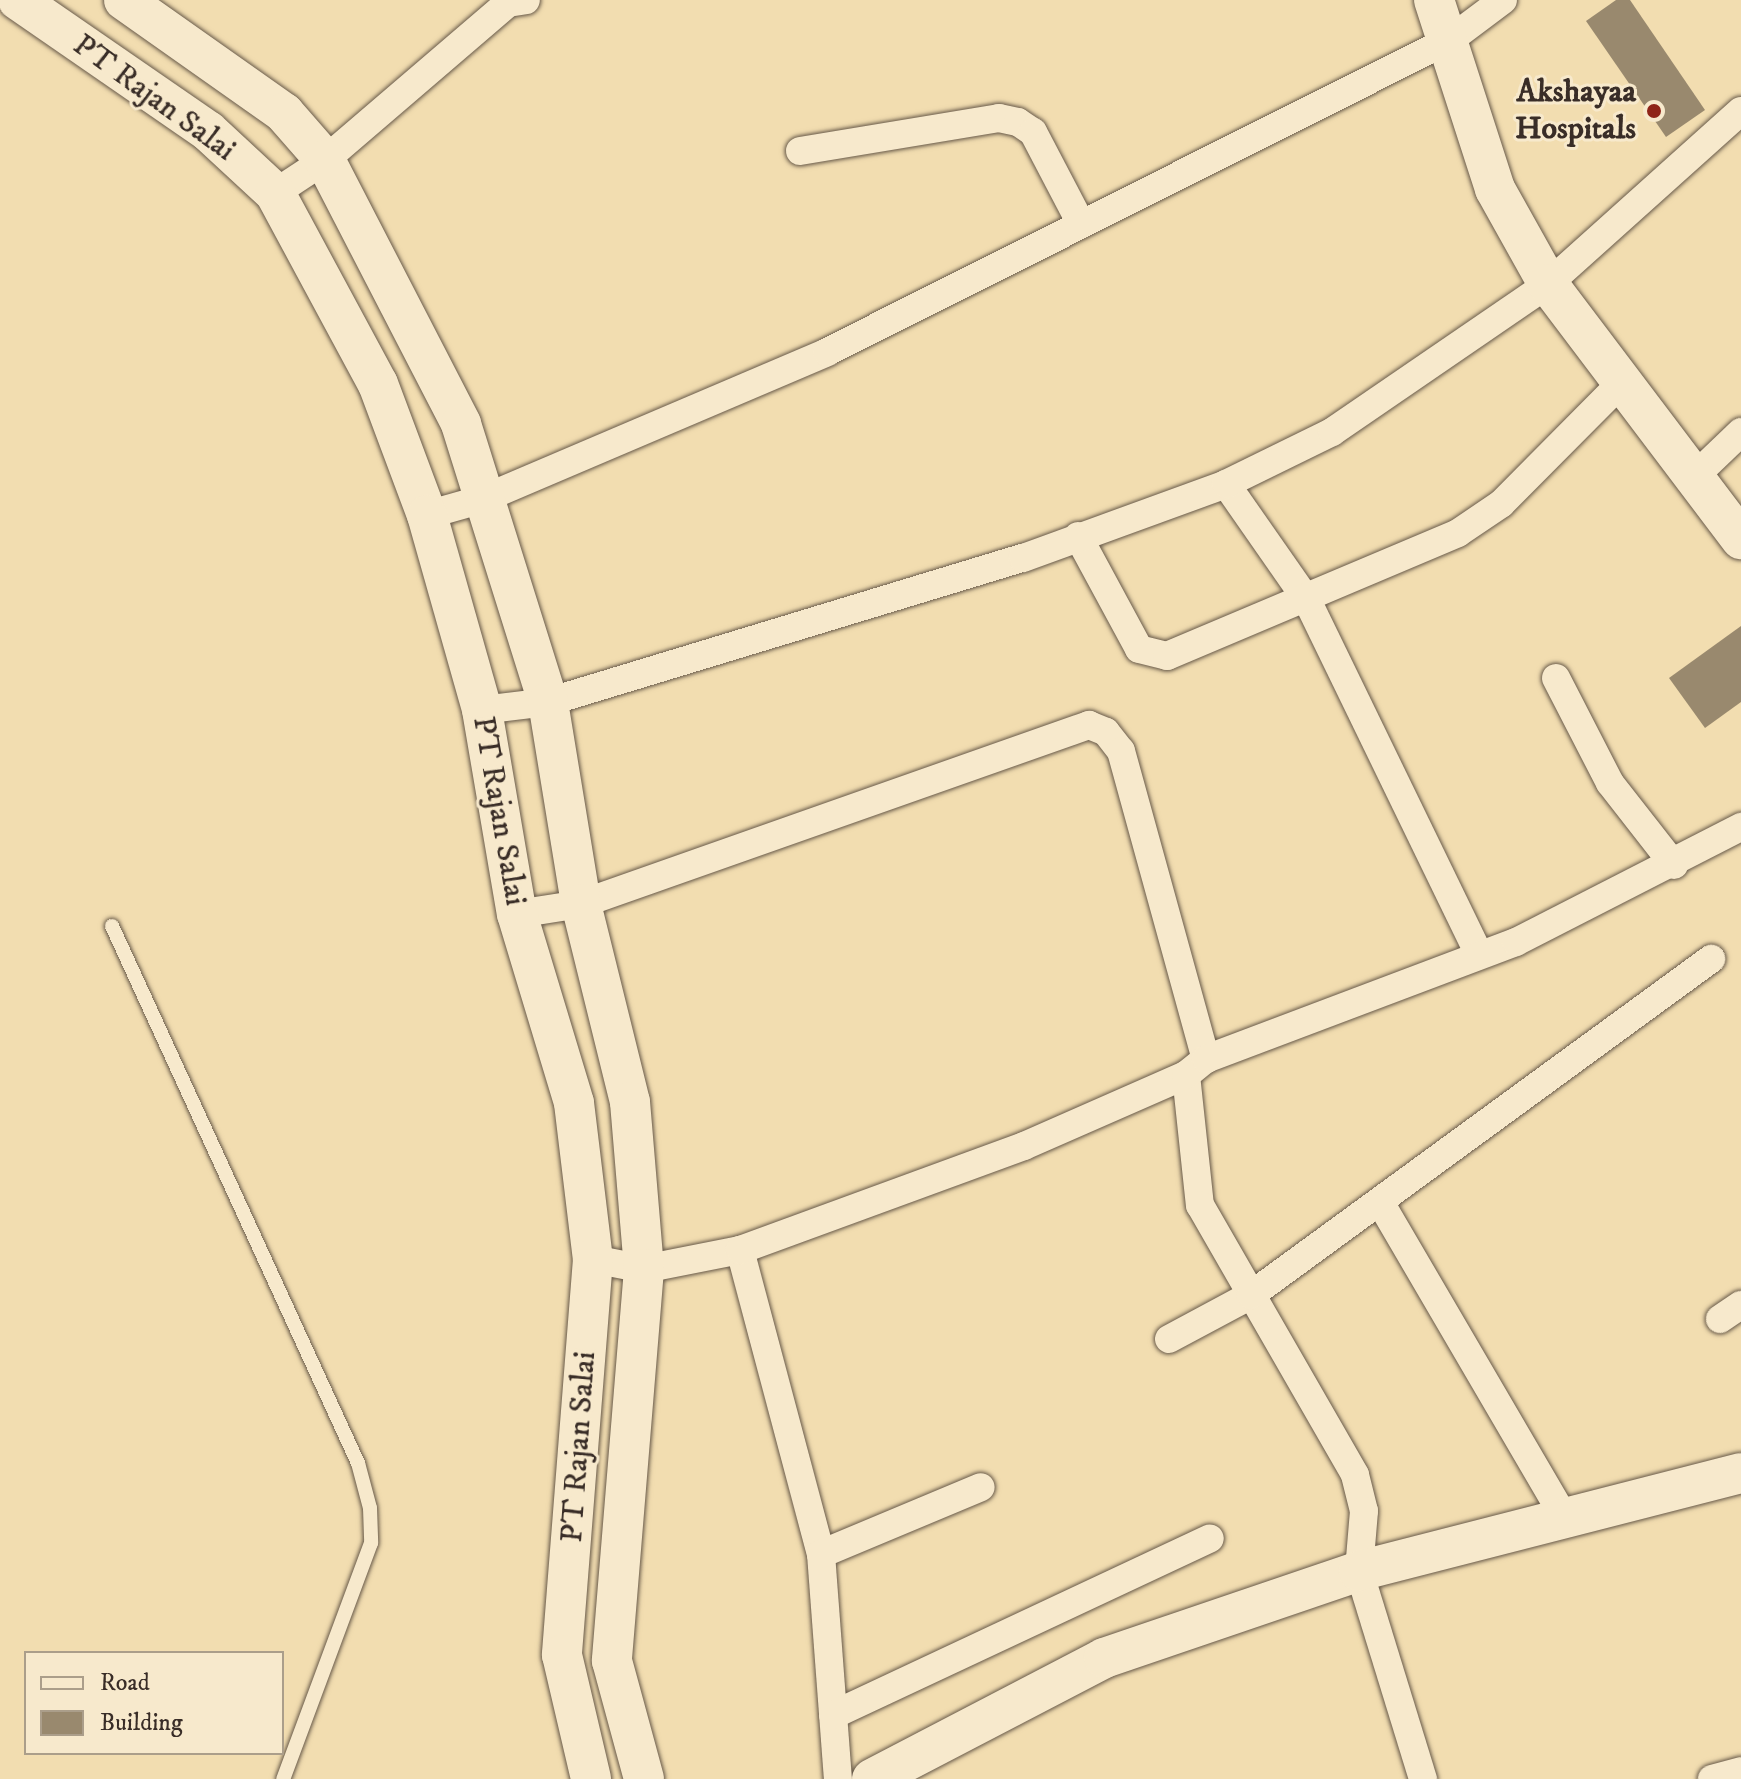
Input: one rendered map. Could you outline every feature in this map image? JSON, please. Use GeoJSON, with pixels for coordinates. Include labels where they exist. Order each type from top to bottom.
{"type":"FeatureCollection","features":[{"type":"Feature","properties":{"kind":"main road","name":"PT Rajan Salai"},"geometry":{"type":"LineString","coordinates":[[18,0],[208,131],[275,193],[378,384],[427,515],[482,710],[517,914],[574,1103],[593,1259],[562,1655],[591,1779]]}},
{"type":"Feature","properties":{"kind":"main road","name":"PT Rajan Salai"},"geometry":{"type":"LineString","coordinates":[[124,0],[284,113],[325,160],[461,424],[548,702],[581,904],[630,1102],[644,1269],[612,1661],[644,1779]]}},
{"type":"Feature","properties":{"kind":"main road"},"geometry":{"type":"LineString","coordinates":[[1434,0],[1451,39],[1495,189],[1548,284],[1741,539]]}},
{"type":"Feature","properties":{"kind":"main road"},"geometry":{"type":"LineString","coordinates":[[872,1779],[1104,1658],[1359,1571],[1741,1473]]}},
{"type":"Feature","properties":{"kind":"street"},"geometry":{"type":"LineString","coordinates":[[427,515],[483,499],[827,352],[1451,39],[1503,0]]}},
{"type":"Feature","properties":{"kind":"street"},"geometry":{"type":"LineString","coordinates":[[275,193],[325,160],[514,1]]}},
{"type":"Feature","properties":{"kind":"street"},"geometry":{"type":"LineString","coordinates":[[482,710],[548,702],[1078,536],[1226,484],[1332,432],[1548,284],[1741,111]]}},
{"type":"Feature","properties":{"kind":"street"},"geometry":{"type":"LineString","coordinates":[[800,151],[999,118],[1018,122],[1033,132],[1081,224]]}},
{"type":"Feature","properties":{"kind":"street"},"geometry":{"type":"LineString","coordinates":[[1078,536],[1147,656],[1167,656],[1406,560],[1501,504],[1622,382]]}},
{"type":"Feature","properties":{"kind":"street"},"geometry":{"type":"LineString","coordinates":[[1694,477],[1741,432]]}},
{"type":"Feature","properties":{"kind":"street"},"geometry":{"type":"LineString","coordinates":[[1226,484],[1307,600],[1479,955]]}},
{"type":"Feature","properties":{"kind":"street"},"geometry":{"type":"LineString","coordinates":[[1556,678],[1610,783],[1674,865]]}},
{"type":"Feature","properties":{"kind":"street"},"geometry":{"type":"LineString","coordinates":[[517,914],[581,904],[1089,725],[1106,732],[1121,751],[1196,1067],[1200,1205],[1355,1475],[1364,1511],[1359,1571],[1423,1779]]}},
{"type":"Feature","properties":{"kind":"street"},"geometry":{"type":"LineString","coordinates":[[593,1259],[644,1269],[740,1250],[1024,1146],[1196,1067],[1479,955],[1674,865],[1741,827]]}},
{"type":"Feature","properties":{"kind":"street"},"geometry":{"type":"LineString","coordinates":[[1169,1339],[1251,1295],[1711,959]]}},
{"type":"Feature","properties":{"kind":"street"},"geometry":{"type":"LineString","coordinates":[[1380,1202],[1565,1518]]}},
{"type":"Feature","properties":{"kind":"street"},"geometry":{"type":"LineString","coordinates":[[740,1250],[821,1554],[838,1779]]}},
{"type":"Feature","properties":{"kind":"street"},"geometry":{"type":"LineString","coordinates":[[821,1554],[981,1487]]}},
{"type":"Feature","properties":{"kind":"street"},"geometry":{"type":"LineString","coordinates":[[833,1715],[1210,1538]]}},
{"type":"Feature","properties":{"kind":"street"},"geometry":{"type":"LineString","coordinates":[[1712,1779],[1741,1771]]}},
{"type":"Feature","properties":{"kind":"lane"},"geometry":{"type":"LineString","coordinates":[[112,926],[358,1463],[370,1508],[371,1543],[283,1779]]}},
{"type":"Feature","properties":{"kind":"building"},"geometry":{"type":"Polygon","coordinates":[[[1616,0],[1630,0],[1705,110],[1666,137],[1586,21],[1616,0]]]}},
{"type":"Feature","properties":{"kind":"building"},"geometry":{"type":"Polygon","coordinates":[[[1741,626],[1741,702],[1705,728],[1669,678],[1741,626]]]}},
{"type":"Feature","properties":{"kind":"place","name":"Akshayaa Hospitals"},"geometry":{"type":"Point","coordinates":[1654,111]}}]}
